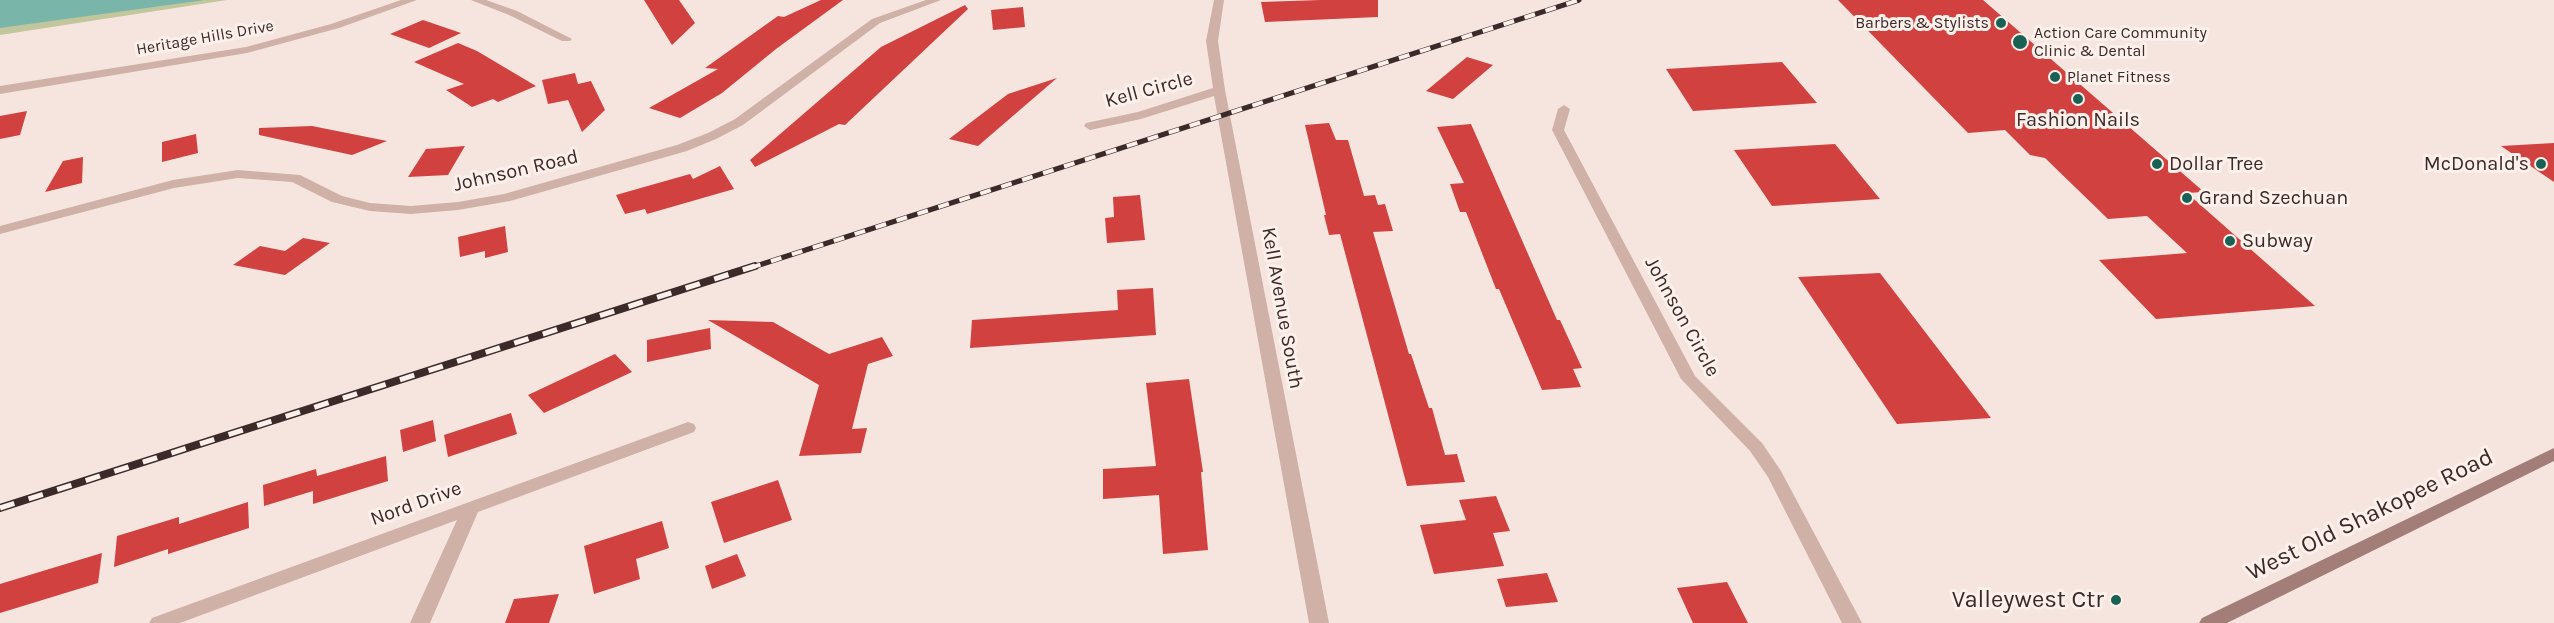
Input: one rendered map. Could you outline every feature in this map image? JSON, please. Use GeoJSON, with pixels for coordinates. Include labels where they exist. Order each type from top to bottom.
{"type":"FeatureCollection","features":[{"type":"Feature","properties":{"kind":"main road","name":"West Old Shakopee Road"},"geometry":{"type":"LineString","coordinates":[[2209,623],[2554,454]]}},
{"type":"Feature","properties":{"kind":"street","name":"Heritage Hills Drive"},"geometry":{"type":"LineString","coordinates":[[0,90],[247,50],[335,26],[412,0]]}},
{"type":"Feature","properties":{"kind":"street"},"geometry":{"type":"LineString","coordinates":[[476,0],[513,13],[566,39]]}},
{"type":"Feature","properties":{"kind":"street","name":"Johnson Road"},"geometry":{"type":"LineString","coordinates":[[0,230],[173,184],[238,174],[295,178],[338,199],[370,207],[411,210],[458,206],[505,198],[682,148],[712,136],[739,122],[876,21],[936,0]]}},
{"type":"Feature","properties":{"kind":"street","name":"Kell Avenue South"},"geometry":{"type":"LineString","coordinates":[[1220,0],[1214,19],[1212,40],[1219,90],[1318,623]]}},
{"type":"Feature","properties":{"kind":"street","name":"Kell Circle"},"geometry":{"type":"LineString","coordinates":[[1090,126],[1141,115],[1219,90]]}},
{"type":"Feature","properties":{"kind":"street","name":"Johnson Circle"},"geometry":{"type":"LineString","coordinates":[[1564,109],[1558,130],[1689,379],[1756,447],[1775,475],[1852,623]]}},
{"type":"Feature","properties":{"kind":"street","name":"Nord Drive"},"geometry":{"type":"LineString","coordinates":[[159,623],[688,428]]}},
{"type":"Feature","properties":{"kind":"street"},"geometry":{"type":"LineString","coordinates":[[420,623],[471,508]]}},
{"type":"Feature","properties":{"kind":"green space"},"geometry":{"type":"Polygon","coordinates":[[[0,0],[227,0],[0,35],[0,0]]]}},
{"type":"Feature","properties":{"kind":"water"},"geometry":{"type":"Polygon","coordinates":[[[0,0],[205,0],[0,28],[0,0]]]}},
{"type":"Feature","properties":{"kind":"building"},"geometry":{"type":"Polygon","coordinates":[[[644,0],[679,0],[695,23],[672,45],[644,0]]]}},
{"type":"Feature","properties":{"kind":"building"},"geometry":{"type":"Polygon","coordinates":[[[821,0],[843,0],[776,49],[722,93],[680,118],[649,108],[718,69],[705,68],[778,16],[784,17],[821,0]]]}},
{"type":"Feature","properties":{"kind":"building"},"geometry":{"type":"Polygon","coordinates":[[[1378,0],[1378,17],[1265,22],[1261,2],[1378,0]]]}},
{"type":"Feature","properties":{"kind":"building"},"geometry":{"type":"Polygon","coordinates":[[[1838,0],[1983,0],[2204,192],[2187,193],[2315,306],[2156,319],[2099,260],[2187,253],[2147,216],[2108,219],[2045,158],[2030,155],[2005,130],[1968,133],[1838,0]]]}},
{"type":"Feature","properties":{"kind":"building"},"geometry":{"type":"Polygon","coordinates":[[[965,5],[968,9],[845,125],[839,124],[755,167],[750,160],[881,47],[965,5]]]}},
{"type":"Feature","properties":{"kind":"building"},"geometry":{"type":"Polygon","coordinates":[[[1023,7],[1025,27],[993,30],[991,10],[1023,7]]]}},
{"type":"Feature","properties":{"kind":"building"},"geometry":{"type":"Polygon","coordinates":[[[423,20],[461,33],[429,48],[390,34],[423,20]]]}},
{"type":"Feature","properties":{"kind":"building"},"geometry":{"type":"Polygon","coordinates":[[[458,43],[477,51],[536,86],[498,102],[493,99],[472,107],[446,90],[464,84],[414,62],[458,43]]]}},
{"type":"Feature","properties":{"kind":"building"},"geometry":{"type":"Polygon","coordinates":[[[1467,57],[1493,65],[1453,99],[1426,91],[1467,57]]]}},
{"type":"Feature","properties":{"kind":"building"},"geometry":{"type":"Polygon","coordinates":[[[1782,62],[1817,103],[1693,111],[1666,69],[1782,62]]]}},
{"type":"Feature","properties":{"kind":"building"},"geometry":{"type":"Polygon","coordinates":[[[575,73],[578,84],[591,81],[605,110],[582,132],[568,100],[548,104],[542,80],[575,73]]]}},
{"type":"Feature","properties":{"kind":"building"},"geometry":{"type":"Polygon","coordinates":[[[1057,78],[978,146],[949,139],[1008,94],[1057,78]]]}},
{"type":"Feature","properties":{"kind":"building"},"geometry":{"type":"Polygon","coordinates":[[[27,111],[20,135],[0,139],[0,116],[27,111]]]}},
{"type":"Feature","properties":{"kind":"building"},"geometry":{"type":"Polygon","coordinates":[[[1329,123],[1336,140],[1348,140],[1364,196],[1375,195],[1378,205],[1385,204],[1393,231],[1373,232],[1409,354],[1411,354],[1429,408],[1432,408],[1445,455],[1457,454],[1465,482],[1407,486],[1340,234],[1329,235],[1324,215],[1326,215],[1305,125],[1329,123]]]}},
{"type":"Feature","properties":{"kind":"building"},"geometry":{"type":"Polygon","coordinates":[[[1471,124],[1557,320],[1560,320],[1582,368],[1573,369],[1581,387],[1542,390],[1499,289],[1496,289],[1466,212],[1460,212],[1450,184],[1464,183],[1437,127],[1471,124]]]}},
{"type":"Feature","properties":{"kind":"building"},"geometry":{"type":"Polygon","coordinates":[[[312,126],[387,141],[352,155],[259,135],[259,128],[312,126]]]}},
{"type":"Feature","properties":{"kind":"building"},"geometry":{"type":"Polygon","coordinates":[[[196,134],[198,153],[162,162],[162,142],[196,134]]]}},
{"type":"Feature","properties":{"kind":"building","name":"McDonald's"},"geometry":{"type":"Polygon","coordinates":[[[2554,143],[2554,182],[2501,146],[2554,143]]]}},
{"type":"Feature","properties":{"kind":"building"},"geometry":{"type":"Polygon","coordinates":[[[1835,144],[1880,199],[1772,206],[1734,150],[1835,144]]]}},
{"type":"Feature","properties":{"kind":"building"},"geometry":{"type":"Polygon","coordinates":[[[465,146],[448,175],[408,177],[426,149],[465,146]]]}},
{"type":"Feature","properties":{"kind":"building"},"geometry":{"type":"Polygon","coordinates":[[[83,157],[82,183],[45,192],[63,161],[83,157]]]}},
{"type":"Feature","properties":{"kind":"building"},"geometry":{"type":"Polygon","coordinates":[[[720,166],[734,189],[647,214],[645,209],[625,214],[616,195],[690,174],[693,179],[720,166]]]}},
{"type":"Feature","properties":{"kind":"building"},"geometry":{"type":"Polygon","coordinates":[[[1140,195],[1145,240],[1107,243],[1105,218],[1114,217],[1113,197],[1140,195]]]}},
{"type":"Feature","properties":{"kind":"building"},"geometry":{"type":"Polygon","coordinates":[[[505,226],[508,252],[485,258],[485,251],[460,257],[458,237],[505,226]]]}},
{"type":"Feature","properties":{"kind":"building"},"geometry":{"type":"Polygon","coordinates":[[[303,238],[330,243],[285,275],[233,265],[260,246],[285,251],[303,238]]]}},
{"type":"Feature","properties":{"kind":"building"},"geometry":{"type":"Polygon","coordinates":[[[1880,273],[1991,418],[1897,424],[1798,277],[1880,273]]]}},
{"type":"Feature","properties":{"kind":"building"},"geometry":{"type":"Polygon","coordinates":[[[1153,288],[1156,335],[970,348],[972,320],[1118,310],[1117,290],[1153,288]]]}},
{"type":"Feature","properties":{"kind":"building"},"geometry":{"type":"Polygon","coordinates":[[[708,320],[773,322],[829,354],[882,337],[893,356],[868,364],[852,429],[867,428],[861,453],[799,456],[819,385],[708,320]]]}},
{"type":"Feature","properties":{"kind":"building"},"geometry":{"type":"Polygon","coordinates":[[[710,328],[711,349],[647,362],[647,340],[710,328]]]}},
{"type":"Feature","properties":{"kind":"building"},"geometry":{"type":"Polygon","coordinates":[[[615,354],[632,372],[544,413],[528,395],[615,354]]]}},
{"type":"Feature","properties":{"kind":"building"},"geometry":{"type":"Polygon","coordinates":[[[1189,379],[1203,472],[1201,472],[1208,550],[1163,554],[1159,495],[1103,499],[1103,469],[1156,466],[1146,383],[1189,379]]]}},
{"type":"Feature","properties":{"kind":"building"},"geometry":{"type":"Polygon","coordinates":[[[511,413],[517,434],[448,457],[444,435],[511,413]]]}},
{"type":"Feature","properties":{"kind":"building"},"geometry":{"type":"Polygon","coordinates":[[[433,420],[436,441],[403,452],[400,430],[433,420]]]}},
{"type":"Feature","properties":{"kind":"building"},"geometry":{"type":"Polygon","coordinates":[[[386,456],[388,481],[313,504],[313,491],[264,506],[263,485],[316,469],[317,476],[386,456]]]}},
{"type":"Feature","properties":{"kind":"building"},"geometry":{"type":"Polygon","coordinates":[[[778,480],[792,520],[724,543],[711,502],[778,480]]]}},
{"type":"Feature","properties":{"kind":"building"},"geometry":{"type":"Polygon","coordinates":[[[1496,496],[1510,531],[1493,533],[1504,566],[1434,574],[1420,525],[1466,520],[1459,500],[1496,496]]]}},
{"type":"Feature","properties":{"kind":"building"},"geometry":{"type":"Polygon","coordinates":[[[248,502],[249,528],[168,554],[168,549],[114,567],[117,536],[179,517],[179,524],[248,502]]]}},
{"type":"Feature","properties":{"kind":"building"},"geometry":{"type":"Polygon","coordinates":[[[662,521],[669,548],[636,559],[640,579],[594,594],[584,546],[662,521]]]}},
{"type":"Feature","properties":{"kind":"building"},"geometry":{"type":"Polygon","coordinates":[[[102,553],[98,583],[0,613],[0,584],[102,553]]]}},
{"type":"Feature","properties":{"kind":"building"},"geometry":{"type":"Polygon","coordinates":[[[737,554],[746,576],[712,589],[705,566],[737,554]]]}},
{"type":"Feature","properties":{"kind":"building"},"geometry":{"type":"Polygon","coordinates":[[[1547,573],[1558,602],[1506,607],[1497,579],[1547,573]]]}},
{"type":"Feature","properties":{"kind":"building"},"geometry":{"type":"Polygon","coordinates":[[[1727,582],[1748,623],[1693,623],[1677,588],[1727,582]]]}},
{"type":"Feature","properties":{"kind":"building"},"geometry":{"type":"Polygon","coordinates":[[[559,594],[549,623],[505,623],[514,599],[559,594]]]}},
{"type":"Feature","properties":{"kind":"railway"},"geometry":{"type":"LineString","coordinates":[[750,268],[1579,0]]}},
{"type":"Feature","properties":{"kind":"railway"},"geometry":{"type":"LineString","coordinates":[[0,508],[755,266]]}},
{"type":"Feature","properties":{"kind":"place","name":"Barbers & Stylists"},"geometry":{"type":"Point","coordinates":[2001,23]}},
{"type":"Feature","properties":{"kind":"place","name":"Action Care Community Clinic & Dental"},"geometry":{"type":"Point","coordinates":[2020,42]}},
{"type":"Feature","properties":{"kind":"place","name":"Planet Fitness"},"geometry":{"type":"Point","coordinates":[2055,77]}},
{"type":"Feature","properties":{"kind":"place","name":"Fashion Nails"},"geometry":{"type":"Point","coordinates":[2078,99]}},
{"type":"Feature","properties":{"kind":"place","name":"Dollar Tree"},"geometry":{"type":"Point","coordinates":[2157,164]}},
{"type":"Feature","properties":{"kind":"place","name":"McDonald's"},"geometry":{"type":"Point","coordinates":[2541,164]}},
{"type":"Feature","properties":{"kind":"place","name":"Grand Szechuan"},"geometry":{"type":"Point","coordinates":[2187,198]}},
{"type":"Feature","properties":{"kind":"place","name":"Subway"},"geometry":{"type":"Point","coordinates":[2230,241]}},
{"type":"Feature","properties":{"kind":"place","name":"Valleywest Ctr"},"geometry":{"type":"Point","coordinates":[2116,600]}}]}
